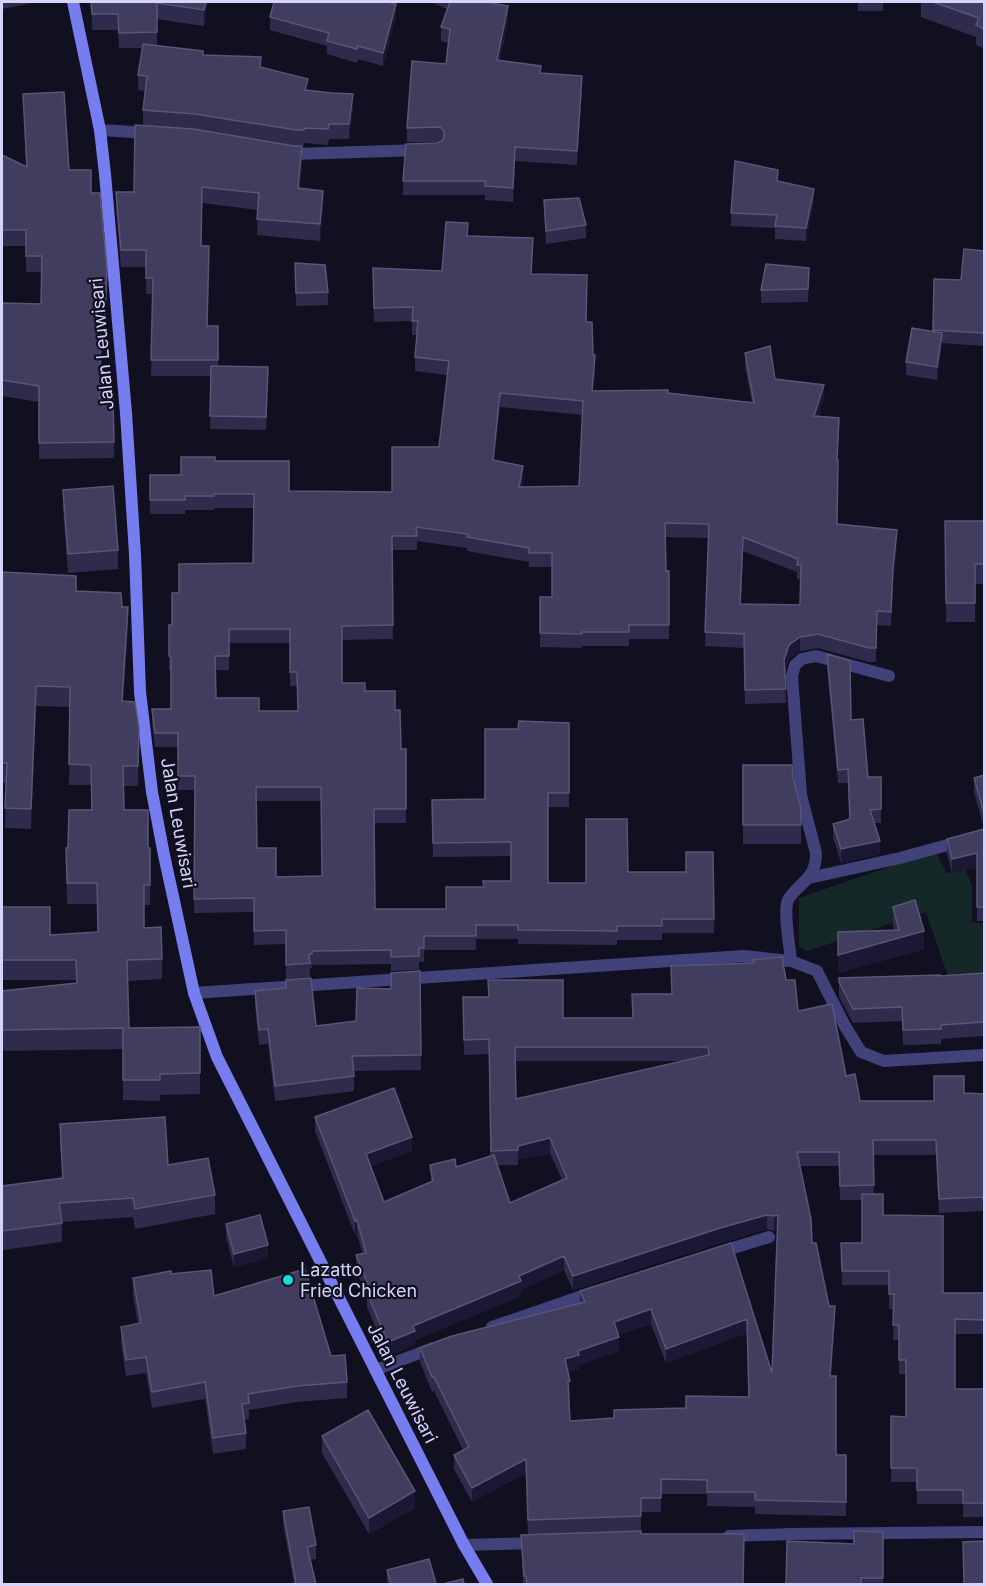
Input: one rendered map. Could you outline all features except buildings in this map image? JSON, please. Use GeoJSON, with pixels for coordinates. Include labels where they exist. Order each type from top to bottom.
{"type":"FeatureCollection","features":[{"type":"Feature","properties":{"kind":"main road","name":"Jalan Leuwisari"},"geometry":{"type":"LineString","coordinates":[[73,2],[100,130],[128,437],[141,703],[152,792],[194,993],[217,1057],[464,1545],[487,1584]]}},
{"type":"Feature","properties":{"kind":"street"},"geometry":{"type":"LineString","coordinates":[[100,130],[159,134]]}},
{"type":"Feature","properties":{"kind":"street"},"geometry":{"type":"LineString","coordinates":[[273,150],[295,154],[437,149]]}},
{"type":"Feature","properties":{"kind":"street"},"geometry":{"type":"LineString","coordinates":[[791,961],[787,901],[814,870],[816,854],[801,795],[792,676],[795,665],[802,658],[816,656],[889,676]]}},
{"type":"Feature","properties":{"kind":"street"},"geometry":{"type":"LineString","coordinates":[[809,878],[900,858],[984,835]]}},
{"type":"Feature","properties":{"kind":"street"},"geometry":{"type":"LineString","coordinates":[[194,993],[744,956],[791,961],[817,971],[861,1052],[884,1061],[984,1055]]}},
{"type":"Feature","properties":{"kind":"street"},"geometry":{"type":"LineString","coordinates":[[705,1256],[769,1238]]}},
{"type":"Feature","properties":{"kind":"street"},"geometry":{"type":"LineString","coordinates":[[478,1332],[607,1287]]}},
{"type":"Feature","properties":{"kind":"street"},"geometry":{"type":"LineString","coordinates":[[375,1370],[447,1343]]}},
{"type":"Feature","properties":{"kind":"street"},"geometry":{"type":"LineString","coordinates":[[721,1536],[984,1532]]}},
{"type":"Feature","properties":{"kind":"street"},"geometry":{"type":"LineString","coordinates":[[464,1545],[545,1542]]}},
{"type":"Feature","properties":{"kind":"green space"},"geometry":{"type":"Polygon","coordinates":[[[935,851],[946,873],[966,871],[972,886],[972,922],[984,923],[984,982],[951,985],[926,912],[807,951],[799,946],[799,898],[935,851]]]}},
{"type":"Feature","properties":{"kind":"place","name":"Lazatto Fried Chicken"},"geometry":{"type":"Point","coordinates":[288,1280]}}]}
